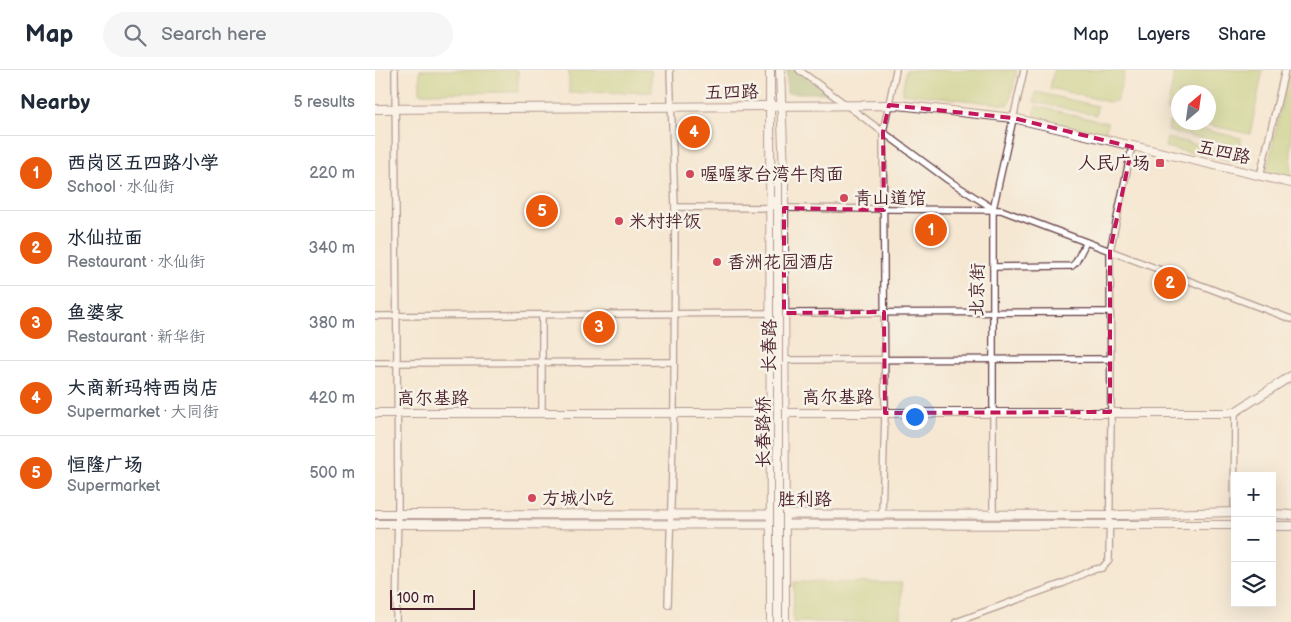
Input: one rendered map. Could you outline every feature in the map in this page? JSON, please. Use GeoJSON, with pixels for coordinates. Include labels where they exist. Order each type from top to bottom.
{"type":"FeatureCollection","features":[{"type":"Feature","properties":{"kind":"main road","name":"长春路"},"geometry":{"type":"LineString","coordinates":[[770,70],[772,313],[771,622]]}},
{"type":"Feature","properties":{"kind":"main road","name":"长春路"},"geometry":{"type":"LineString","coordinates":[[780,70],[784,208],[785,622]]}},
{"type":"Feature","properties":{"kind":"main road","name":"五四路"},"geometry":{"type":"LineString","coordinates":[[375,109],[889,105],[1013,118],[1291,183]]}},
{"type":"Feature","properties":{"kind":"main road"},"geometry":{"type":"LineString","coordinates":[[771,151],[778,182]]}},
{"type":"Feature","properties":{"kind":"main road"},"geometry":{"type":"LineString","coordinates":[[778,182],[783,151]]}},
{"type":"Feature","properties":{"kind":"main road","name":"长春路桥"},"geometry":{"type":"LineString","coordinates":[[778,182],[778,622]]}},
{"type":"Feature","properties":{"kind":"main road"},"geometry":{"type":"LineString","coordinates":[[1235,412],[1291,376]]}},
{"type":"Feature","properties":{"kind":"main road","name":"高尔基路"},"geometry":{"type":"LineString","coordinates":[[375,413],[1235,412]]}},
{"type":"Feature","properties":{"kind":"main road","name":"胜利路"},"geometry":{"type":"LineString","coordinates":[[375,514],[1108,515],[1231,512]]}},
{"type":"Feature","properties":{"kind":"main road"},"geometry":{"type":"LineString","coordinates":[[1276,514],[1291,515]]}},
{"type":"Feature","properties":{"kind":"main road","name":"胜利路"},"geometry":{"type":"LineString","coordinates":[[375,524],[1231,525]]}},
{"type":"Feature","properties":{"kind":"main road"},"geometry":{"type":"LineString","coordinates":[[1276,526],[1291,526]]}},
{"type":"Feature","properties":{"kind":"street"},"geometry":{"type":"LineString","coordinates":[[395,70],[396,622]]}},
{"type":"Feature","properties":{"kind":"street"},"geometry":{"type":"LineString","coordinates":[[668,605],[673,412],[675,207],[671,70]]}},
{"type":"Feature","properties":{"kind":"street"},"geometry":{"type":"LineString","coordinates":[[799,70],[851,106],[948,180],[993,209],[1291,319]]}},
{"type":"Feature","properties":{"kind":"street"},"geometry":{"type":"LineString","coordinates":[[882,514],[885,413],[883,132],[897,70]]}},
{"type":"Feature","properties":{"kind":"street","name":"北京街"},"geometry":{"type":"LineString","coordinates":[[993,514],[993,209],[1024,70]]}},
{"type":"Feature","properties":{"kind":"street"},"geometry":{"type":"LineString","coordinates":[[1260,176],[1285,70]]}},
{"type":"Feature","properties":{"kind":"street"},"geometry":{"type":"LineString","coordinates":[[956,622],[1064,583],[1091,570],[1102,568],[1109,560],[1110,251],[1132,147]]}},
{"type":"Feature","properties":{"kind":"street"},"geometry":{"type":"LineString","coordinates":[[675,207],[884,210],[993,209]]}},
{"type":"Feature","properties":{"kind":"street"},"geometry":{"type":"LineString","coordinates":[[993,267],[1072,266],[1086,242]]}},
{"type":"Feature","properties":{"kind":"street"},"geometry":{"type":"LineString","coordinates":[[375,316],[1109,312]]}},
{"type":"Feature","properties":{"kind":"street"},"geometry":{"type":"LineString","coordinates":[[542,315],[542,413]]}},
{"type":"Feature","properties":{"kind":"street"},"geometry":{"type":"LineString","coordinates":[[784,360],[1110,358]]}},
{"type":"Feature","properties":{"kind":"street"},"geometry":{"type":"LineString","coordinates":[[375,363],[672,362]]}},
{"type":"Feature","properties":{"kind":"street"},"geometry":{"type":"LineString","coordinates":[[1234,472],[1235,412]]}},
{"type":"Feature","properties":{"kind":"highlighted area"},"geometry":{"type":"Polygon","coordinates":[[[889,105],[1013,118],[1132,147],[1110,251],[1110,412],[885,413],[884,312],[784,313],[784,208],[884,210],[883,132],[889,105]]]}},
{"type":"Feature","properties":{"kind":"green space"},"geometry":{"type":"Polygon","coordinates":[[[420,70],[518,70],[518,92],[420,93],[420,70]]]}},
{"type":"Feature","properties":{"kind":"green space"},"geometry":{"type":"Polygon","coordinates":[[[569,70],[651,70],[652,92],[569,93],[569,70]]]}},
{"type":"Feature","properties":{"kind":"green space"},"geometry":{"type":"Polygon","coordinates":[[[787,70],[796,70],[828,93],[787,93],[787,70]]]}},
{"type":"Feature","properties":{"kind":"green space"},"geometry":{"type":"Polygon","coordinates":[[[906,70],[1017,70],[1009,105],[902,93],[906,70]]]}},
{"type":"Feature","properties":{"kind":"green space"},"geometry":{"type":"Polygon","coordinates":[[[1054,70],[1125,70],[1117,101],[1109,102],[1050,88],[1054,70]]]}},
{"type":"Feature","properties":{"kind":"green space"},"geometry":{"type":"Polygon","coordinates":[[[1175,70],[1263,70],[1250,134],[1216,127],[1216,85],[1172,85],[1175,70]]]}},
{"type":"Feature","properties":{"kind":"green space"},"geometry":{"type":"Polygon","coordinates":[[[1288,76],[1291,77],[1291,180],[1266,174],[1288,76]]]}},
{"type":"Feature","properties":{"kind":"green space"},"geometry":{"type":"Polygon","coordinates":[[[1171,90],[1171,111],[1167,110],[1171,90]]]}},
{"type":"Feature","properties":{"kind":"green space"},"geometry":{"type":"Polygon","coordinates":[[[1036,92],[1097,106],[1096,115],[1034,102],[1036,92]]]}},
{"type":"Feature","properties":{"kind":"green space"},"geometry":{"type":"Polygon","coordinates":[[[1036,106],[1108,123],[1105,134],[1034,118],[1036,106]]]}},
{"type":"Feature","properties":{"kind":"green space"},"geometry":{"type":"Polygon","coordinates":[[[1169,122],[1171,122],[1171,130],[1205,130],[1241,138],[1240,147],[1168,131],[1169,122]]]}},
{"type":"Feature","properties":{"kind":"green space"},"geometry":{"type":"Polygon","coordinates":[[[1167,138],[1249,156],[1247,165],[1165,147],[1167,138]]]}},
{"type":"Feature","properties":{"kind":"green space"},"geometry":{"type":"Polygon","coordinates":[[[794,582],[902,583],[901,622],[793,622],[794,582]]]}},
{"type":"Feature","properties":{"kind":"place","name":"大商新玛特西岗店"},"geometry":{"type":"Point","coordinates":[694,132]}},
{"type":"Feature","properties":{"kind":"place","name":"人民广场"},"geometry":{"type":"Point","coordinates":[1160,163]}},
{"type":"Feature","properties":{"kind":"place","name":"喔喔家台湾牛肉面"},"geometry":{"type":"Point","coordinates":[690,174]}},
{"type":"Feature","properties":{"kind":"place","name":"青山道馆"},"geometry":{"type":"Point","coordinates":[844,198]}},
{"type":"Feature","properties":{"kind":"place","name":"恒隆广场"},"geometry":{"type":"Point","coordinates":[542,211]}},
{"type":"Feature","properties":{"kind":"place","name":"米村拌饭"},"geometry":{"type":"Point","coordinates":[619,221]}},
{"type":"Feature","properties":{"kind":"place","name":"西岗区五四路小学"},"geometry":{"type":"Point","coordinates":[931,230]}},
{"type":"Feature","properties":{"kind":"place","name":"香洲花园酒店"},"geometry":{"type":"Point","coordinates":[717,262]}},
{"type":"Feature","properties":{"kind":"place","name":"水仙拉面"},"geometry":{"type":"Point","coordinates":[1170,283]}},
{"type":"Feature","properties":{"kind":"place","name":"鱼婆家"},"geometry":{"type":"Point","coordinates":[599,327]}},
{"type":"Feature","properties":{"kind":"place","name":"方城小吃"},"geometry":{"type":"Point","coordinates":[532,498]}}]}
